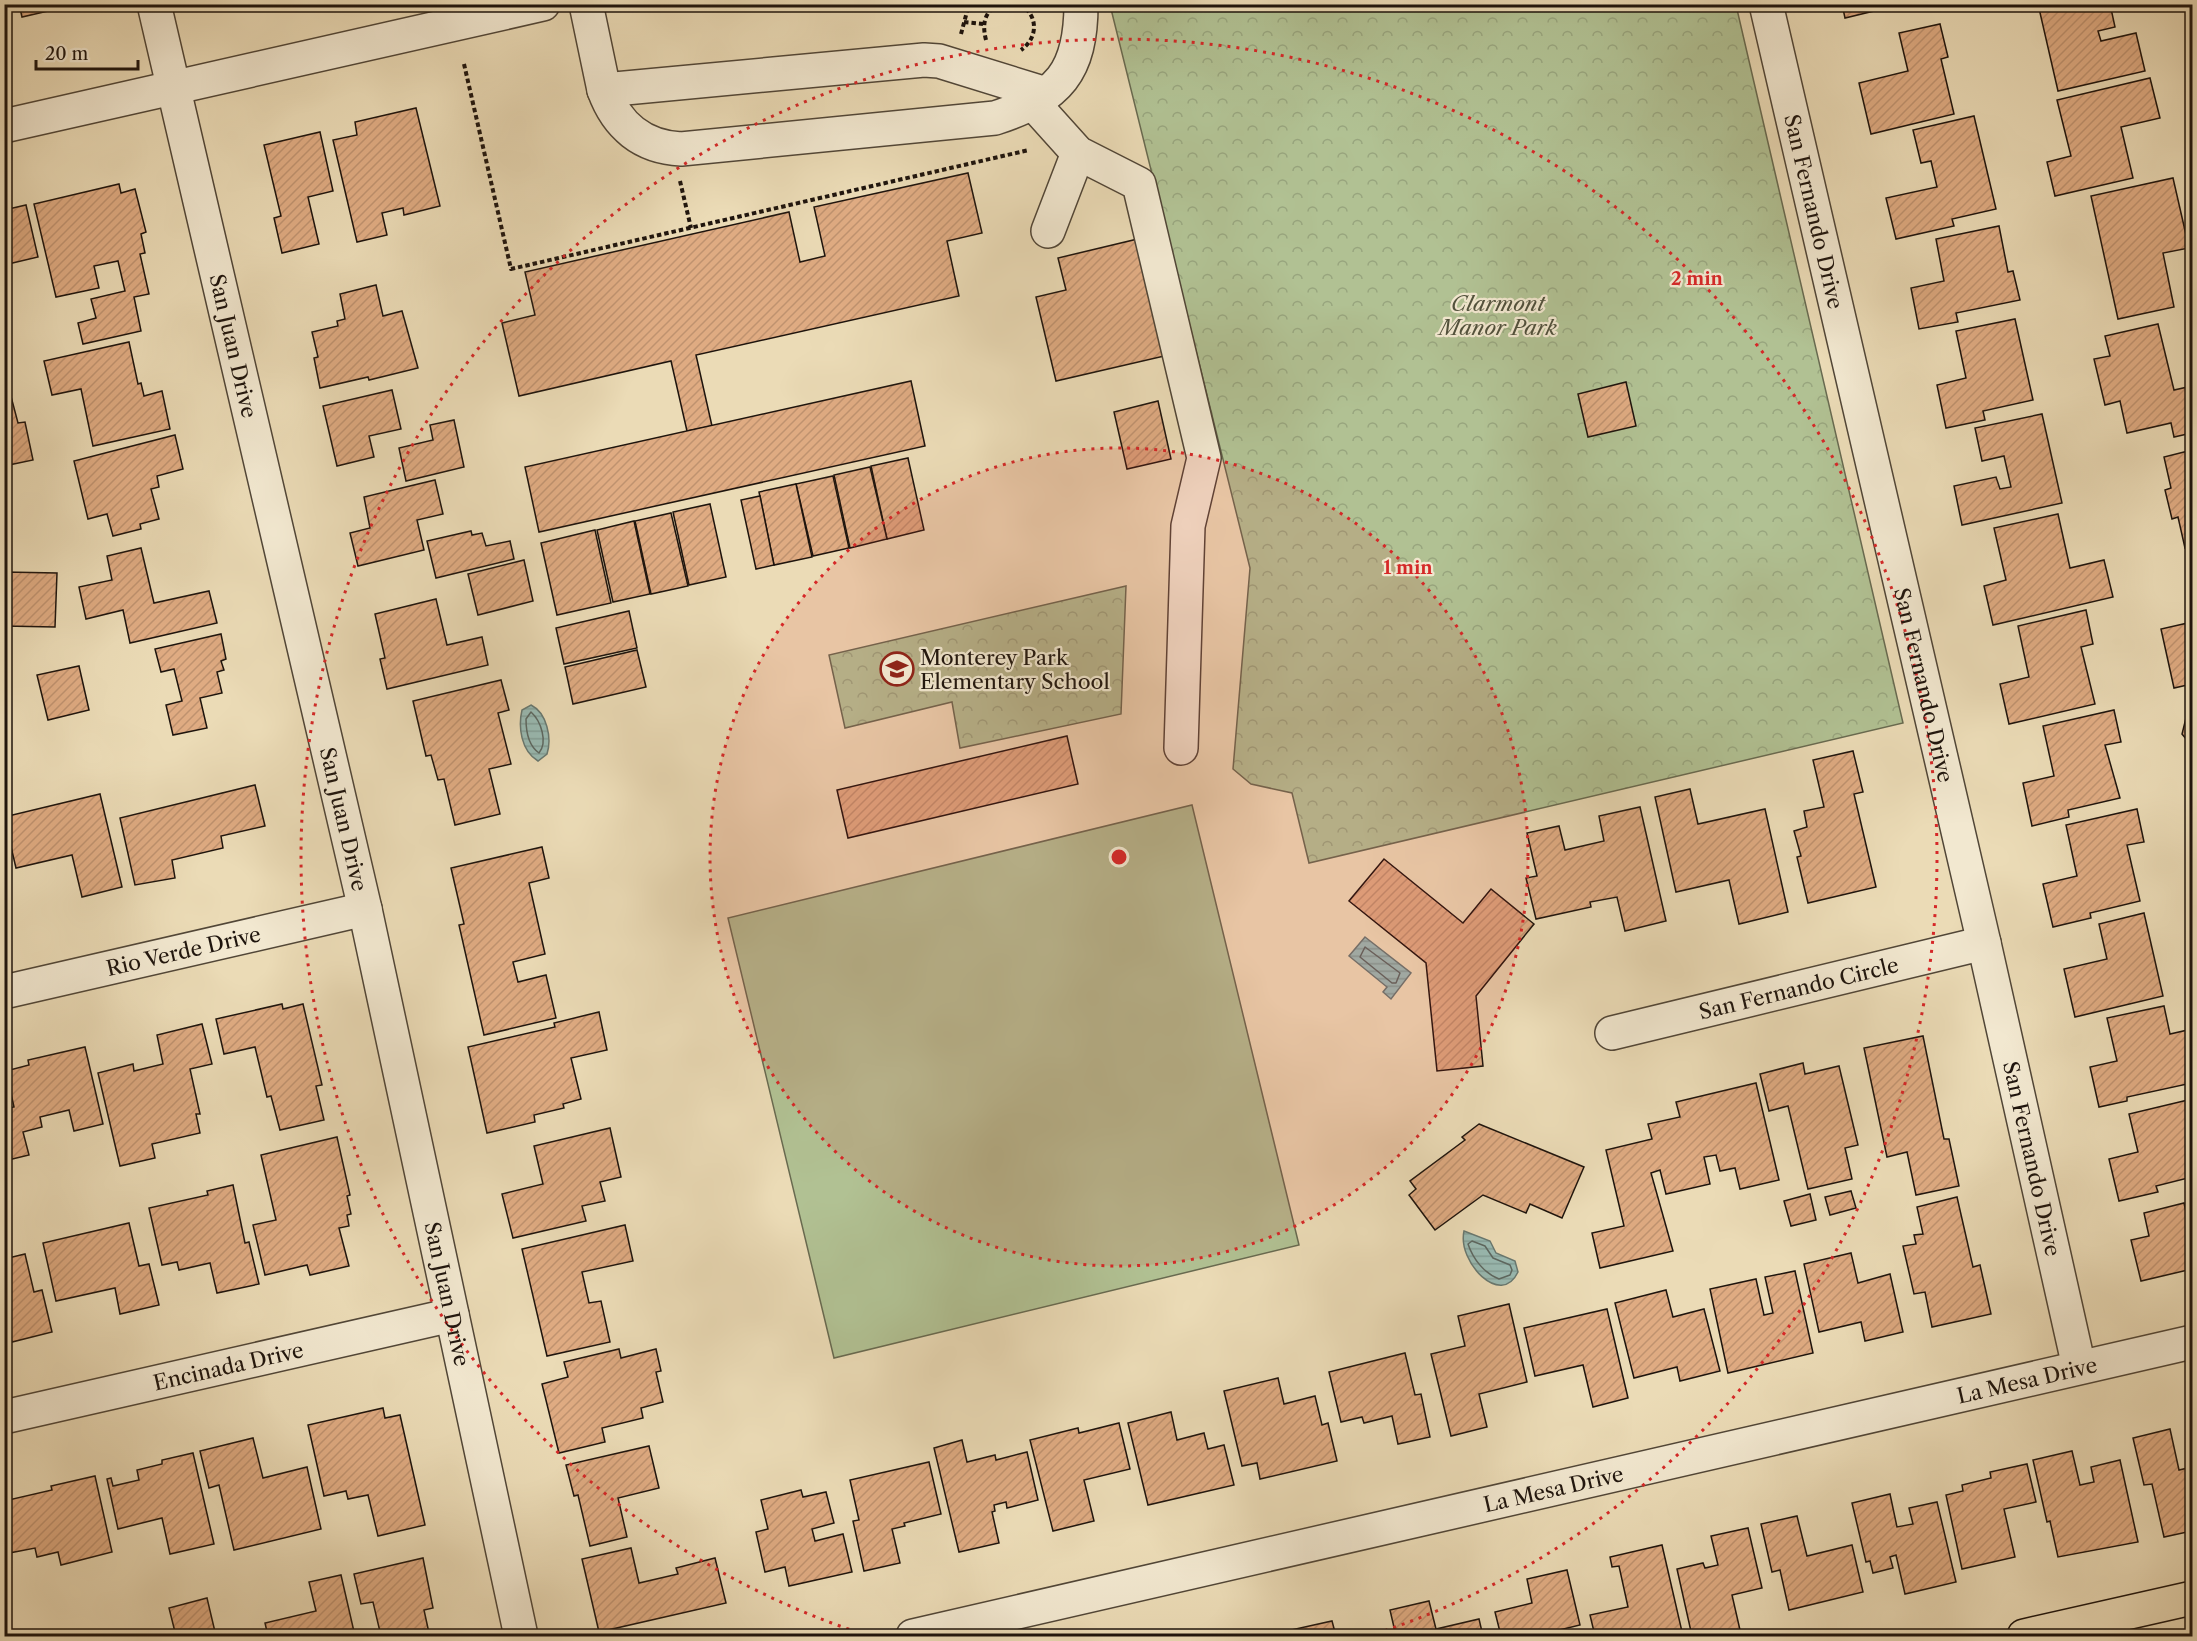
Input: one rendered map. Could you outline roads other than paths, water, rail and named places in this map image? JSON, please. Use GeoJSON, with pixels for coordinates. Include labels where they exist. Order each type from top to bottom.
{"type":"FeatureCollection","features":[{"type":"Feature","properties":{"kind":"highway"},"geometry":{"type":"LineString","coordinates":[[2024,1636],[2193,1598]]}},
{"type":"Feature","properties":{"kind":"street","name":"San Juan Drive"},"geometry":{"type":"LineString","coordinates":[[154,4],[364,909],[521,1636]]}},
{"type":"Feature","properties":{"kind":"street"},"geometry":{"type":"LineString","coordinates":[[4,126],[543,4]]}},
{"type":"Feature","properties":{"kind":"street"},"geometry":{"type":"LineString","coordinates":[[586,4],[604,90],[610,106],[627,129],[650,143],[681,149],[995,118],[1040,99],[1073,64],[1081,34],[1081,4]]}},
{"type":"Feature","properties":{"kind":"street","name":"San Fernando Drive"},"geometry":{"type":"LineString","coordinates":[[1766,4],[1984,943],[2079,1367]]}},
{"type":"Feature","properties":{"kind":"street"},"geometry":{"type":"LineString","coordinates":[[604,90],[924,60],[939,61],[1040,99],[1078,153],[1139,184],[1204,459],[1188,526],[1181,748]]}},
{"type":"Feature","properties":{"kind":"street"},"geometry":{"type":"LineString","coordinates":[[1048,231],[1078,153]]}},
{"type":"Feature","properties":{"kind":"street","name":"Rio Verde Drive"},"geometry":{"type":"LineString","coordinates":[[4,992],[364,909]]}},
{"type":"Feature","properties":{"kind":"street","name":"San Fernando Circle"},"geometry":{"type":"LineString","coordinates":[[1612,1033],[1984,943]]}},
{"type":"Feature","properties":{"kind":"street","name":"Encinada Drive"},"geometry":{"type":"LineString","coordinates":[[4,1417],[452,1315]]}},
{"type":"Feature","properties":{"kind":"street","name":"La Mesa Drive"},"geometry":{"type":"LineString","coordinates":[[913,1636],[2193,1342]]}},
{"type":"Feature","properties":{"kind":"water"},"geometry":{"type":"Polygon","coordinates":[[[531,705],[541,714],[547,726],[549,741],[547,754],[538,761],[532,757],[524,745],[520,724],[522,710],[531,705]]]}},
{"type":"Feature","properties":{"kind":"water"},"geometry":{"type":"Polygon","coordinates":[[[1365,937],[1411,973],[1391,999],[1383,992],[1387,987],[1349,956],[1365,937]]]}},
{"type":"Feature","properties":{"kind":"water"},"geometry":{"type":"Polygon","coordinates":[[[1464,1231],[1490,1241],[1496,1253],[1515,1261],[1518,1272],[1511,1282],[1501,1285],[1482,1277],[1467,1256],[1464,1231]]]}},
{"type":"Feature","properties":{"kind":"place","name":"Monterey Park Elementary School"},"geometry":{"type":"Point","coordinates":[897,669]}},
{"type":"Feature","properties":{"kind":"park label","name":"Clarmont Manor Park"},"geometry":{"type":"Point","coordinates":[1498,315]}}]}
